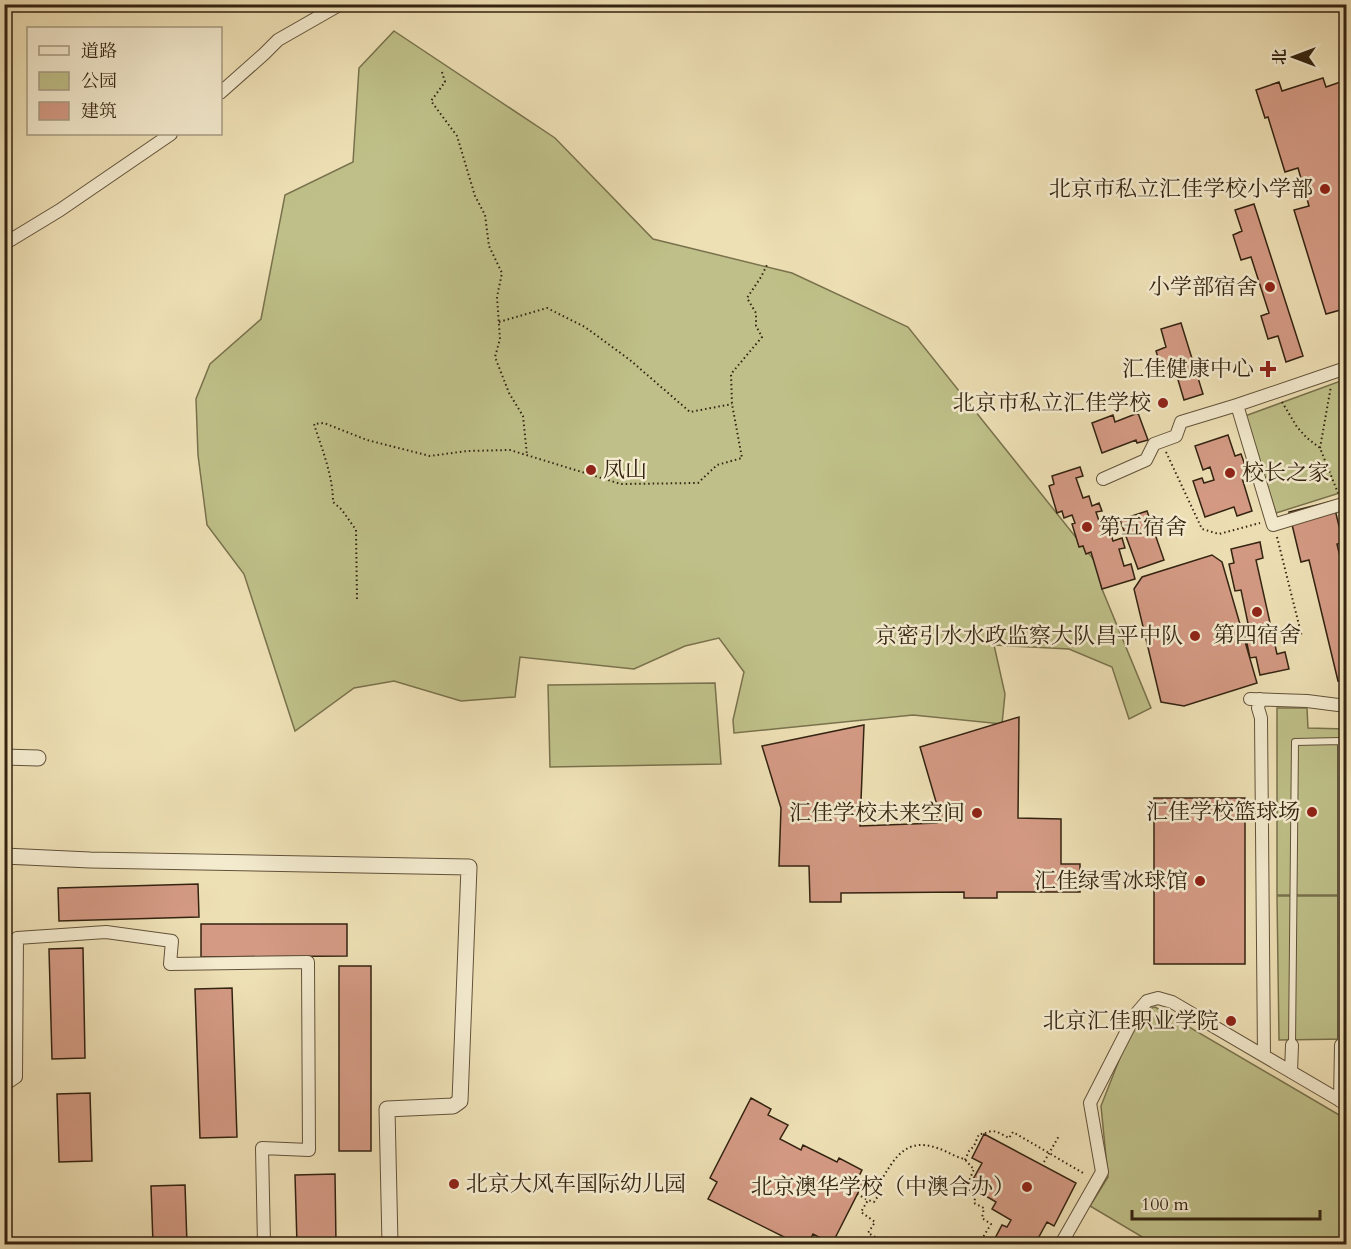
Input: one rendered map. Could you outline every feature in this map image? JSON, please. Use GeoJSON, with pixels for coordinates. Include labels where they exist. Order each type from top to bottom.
{"type":"FeatureCollection","features":[{"type":"Feature","properties":{"kind":"street"},"geometry":{"type":"LineString","coordinates":[[222,91],[278,40],[341,4]]}},
{"type":"Feature","properties":{"kind":"street"},"geometry":{"type":"LineString","coordinates":[[4,244],[69,204],[170,135]]}},
{"type":"Feature","properties":{"kind":"street"},"geometry":{"type":"LineString","coordinates":[[1102,479],[1146,460],[1154,444],[1176,436],[1181,422],[1347,368]]}},
{"type":"Feature","properties":{"kind":"street"},"geometry":{"type":"LineString","coordinates":[[1237,405],[1274,525],[1347,503]]}},
{"type":"Feature","properties":{"kind":"street"},"geometry":{"type":"LineString","coordinates":[[1264,1056],[1261,718],[1255,699],[1308,701],[1347,706]]}},
{"type":"Feature","properties":{"kind":"street"},"geometry":{"type":"LineString","coordinates":[[4,757],[38,758]]}},
{"type":"Feature","properties":{"kind":"street"},"geometry":{"type":"LineString","coordinates":[[4,856],[90,860],[469,867],[460,1101],[453,1106],[387,1109],[390,1245]]}},
{"type":"Feature","properties":{"kind":"street"},"geometry":{"type":"LineString","coordinates":[[4,1085],[16,1077],[17,938],[106,933],[172,941],[170,964],[308,962],[309,1150],[262,1149],[264,1245]]}},
{"type":"Feature","properties":{"kind":"street"},"geometry":{"type":"LineString","coordinates":[[1061,1245],[1102,1172],[1090,1103],[1135,1015],[1147,1001],[1158,998],[1172,1002],[1343,1102]]}},
{"type":"Feature","properties":{"kind":"street"},"geometry":{"type":"LineString","coordinates":[[1291,1072],[1292,1045]]}},
{"type":"Feature","properties":{"kind":"street"},"geometry":{"type":"LineString","coordinates":[[1341,1045],[1343,1102]]}},
{"type":"Feature","properties":{"kind":"lane"},"geometry":{"type":"LineString","coordinates":[[1292,1045],[1294,742],[1341,741],[1341,1045]]}},
{"type":"Feature","properties":{"kind":"path"},"geometry":{"type":"LineString","coordinates":[[442,72],[445,82],[431,101],[457,136],[475,196],[485,214],[489,246],[502,273],[496,297],[500,339],[495,357],[509,393],[523,416],[527,455]]}},
{"type":"Feature","properties":{"kind":"path"},"geometry":{"type":"LineString","coordinates":[[357,599],[356,530],[342,510],[333,502],[333,490],[314,424],[324,423],[367,440],[430,456],[467,450],[510,450],[621,484],[698,483],[717,465],[742,458],[732,404],[731,374],[762,337],[756,326],[756,313],[747,298],[762,277],[768,262]]}},
{"type":"Feature","properties":{"kind":"path"},"geometry":{"type":"LineString","coordinates":[[498,322],[547,308],[585,327],[630,360],[690,412],[732,404]]}},
{"type":"Feature","properties":{"kind":"path"},"geometry":{"type":"LineString","coordinates":[[1320,448],[1334,372]]}},
{"type":"Feature","properties":{"kind":"path"},"geometry":{"type":"LineString","coordinates":[[1276,392],[1297,427],[1320,448],[1338,494]]}},
{"type":"Feature","properties":{"kind":"path"},"geometry":{"type":"LineString","coordinates":[[1161,441],[1202,528],[1219,534],[1260,523],[1274,525],[1302,637]]}},
{"type":"Feature","properties":{"kind":"path"},"geometry":{"type":"LineString","coordinates":[[965,1160],[978,1134],[993,1131],[1009,1138],[1013,1132],[1083,1173]]}},
{"type":"Feature","properties":{"kind":"path"},"geometry":{"type":"LineString","coordinates":[[1044,1162],[1059,1136]]}},
{"type":"Feature","properties":{"kind":"path"},"geometry":{"type":"LineString","coordinates":[[857,1194],[874,1202],[878,1196],[874,1193],[892,1162],[910,1147],[927,1144],[946,1150],[965,1160],[974,1169],[966,1188],[976,1194],[974,1203],[984,1208],[982,1218],[991,1224],[979,1245]]}},
{"type":"Feature","properties":{"kind":"path"},"geometry":{"type":"LineString","coordinates":[[868,1200],[861,1212],[875,1222],[868,1233],[886,1245]]}},
{"type":"Feature","properties":{"kind":"green space"},"geometry":{"type":"Polygon","coordinates":[[[394,31],[555,138],[653,239],[792,273],[908,327],[1098,565],[1102,589],[1151,708],[1129,719],[1112,667],[1069,649],[994,645],[1005,694],[1002,724],[913,715],[734,733],[733,720],[744,672],[719,638],[685,646],[634,669],[520,657],[515,697],[461,701],[394,681],[354,688],[295,731],[244,574],[207,525],[198,455],[196,399],[210,364],[261,319],[285,195],[353,162],[359,68],[394,31]]]}},
{"type":"Feature","properties":{"kind":"green space"},"geometry":{"type":"Polygon","coordinates":[[[1346,379],[1346,491],[1276,513],[1245,416],[1346,379]]]}},
{"type":"Feature","properties":{"kind":"green space"},"geometry":{"type":"Polygon","coordinates":[[[715,683],[721,764],[550,767],[548,685],[715,683]]]}},
{"type":"Feature","properties":{"kind":"green space","name":"汇佳学校篮球场"},"geometry":{"type":"Polygon","coordinates":[[[1277,708],[1307,708],[1308,728],[1346,729],[1346,895],[1277,895],[1277,708]]]}},
{"type":"Feature","properties":{"kind":"green space"},"geometry":{"type":"Polygon","coordinates":[[[1277,896],[1346,896],[1346,1039],[1279,1040],[1277,896]]]}},
{"type":"Feature","properties":{"kind":"green space"},"geometry":{"type":"Polygon","coordinates":[[[1155,1007],[1346,1119],[1346,1244],[1154,1244],[1090,1206],[1108,1177],[1101,1106],[1138,1012],[1155,1007]]]}},
{"type":"Feature","properties":{"kind":"building","name":"北京市私立汇佳学校小学部"},"geometry":{"type":"Polygon","coordinates":[[[1323,78],[1326,87],[1346,80],[1346,299],[1341,301],[1344,309],[1326,314],[1294,210],[1309,206],[1298,168],[1285,172],[1268,117],[1265,118],[1256,90],[1279,82],[1282,91],[1323,78]]]}},
{"type":"Feature","properties":{"kind":"building","name":"小学部宿舍"},"geometry":{"type":"Polygon","coordinates":[[[1254,204],[1303,356],[1286,362],[1278,336],[1268,339],[1261,316],[1269,313],[1251,257],[1241,260],[1233,235],[1242,231],[1235,210],[1254,204]]]}},
{"type":"Feature","properties":{"kind":"building"},"geometry":{"type":"Polygon","coordinates":[[[1181,323],[1203,394],[1184,400],[1176,373],[1164,377],[1156,351],[1166,347],[1161,329],[1181,323]]]}},
{"type":"Feature","properties":{"kind":"building"},"geometry":{"type":"Polygon","coordinates":[[[1138,413],[1148,440],[1137,443],[1136,440],[1102,453],[1092,423],[1113,415],[1115,422],[1138,413]]]}},
{"type":"Feature","properties":{"kind":"building","name":"校长之家"},"geometry":{"type":"Polygon","coordinates":[[[1228,435],[1235,456],[1241,454],[1249,476],[1242,478],[1252,511],[1237,516],[1234,507],[1205,517],[1193,481],[1202,478],[1204,483],[1214,480],[1210,467],[1203,470],[1195,446],[1228,435]]]}},
{"type":"Feature","properties":{"kind":"building","name":"第五宿舍"},"geometry":{"type":"Polygon","coordinates":[[[1080,467],[1083,476],[1076,478],[1083,498],[1089,496],[1092,506],[1099,503],[1102,511],[1096,512],[1103,533],[1110,531],[1113,541],[1122,538],[1125,548],[1119,549],[1124,566],[1131,564],[1135,579],[1102,589],[1091,552],[1086,554],[1083,546],[1079,547],[1072,524],[1075,523],[1072,515],[1064,518],[1062,511],[1057,513],[1049,486],[1054,484],[1052,476],[1080,467]]]}},
{"type":"Feature","properties":{"kind":"building"},"geometry":{"type":"Polygon","coordinates":[[[1333,501],[1343,543],[1337,544],[1346,581],[1346,679],[1338,681],[1309,560],[1301,562],[1289,512],[1333,501]]]}},
{"type":"Feature","properties":{"kind":"building"},"geometry":{"type":"Polygon","coordinates":[[[1147,511],[1164,560],[1138,569],[1120,520],[1147,511]]]}},
{"type":"Feature","properties":{"kind":"building","name":"第四宿舍"},"geometry":{"type":"Polygon","coordinates":[[[1260,542],[1263,558],[1256,560],[1277,654],[1285,652],[1289,669],[1260,675],[1256,657],[1250,658],[1245,634],[1250,633],[1241,590],[1235,591],[1229,564],[1234,563],[1231,549],[1260,542]]]}},
{"type":"Feature","properties":{"kind":"building","name":"京密引水水政监察大队昌平中队"},"geometry":{"type":"Polygon","coordinates":[[[1212,555],[1222,562],[1257,683],[1184,706],[1161,702],[1134,589],[1142,577],[1212,555]]]}},
{"type":"Feature","properties":{"kind":"building","name":"汇佳学校未来空间"},"geometry":{"type":"Polygon","coordinates":[[[1019,717],[1018,818],[1061,819],[1061,864],[1080,864],[1080,892],[997,892],[997,898],[964,898],[964,892],[841,893],[841,902],[810,902],[809,866],[779,866],[781,808],[762,746],[864,725],[860,826],[937,823],[937,805],[920,747],[1019,717]]]}},
{"type":"Feature","properties":{"kind":"building","name":"汇佳绿雪冰球馆"},"geometry":{"type":"Polygon","coordinates":[[[1154,798],[1245,798],[1245,964],[1154,964],[1154,798]]]}},
{"type":"Feature","properties":{"kind":"building"},"geometry":{"type":"Polygon","coordinates":[[[198,884],[199,917],[59,921],[58,888],[198,884]]]}},
{"type":"Feature","properties":{"kind":"building"},"geometry":{"type":"Polygon","coordinates":[[[201,924],[347,924],[347,956],[201,957],[201,924]]]}},
{"type":"Feature","properties":{"kind":"building"},"geometry":{"type":"Polygon","coordinates":[[[83,948],[85,1058],[52,1059],[49,949],[83,948]]]}},
{"type":"Feature","properties":{"kind":"building"},"geometry":{"type":"Polygon","coordinates":[[[339,966],[371,966],[371,1151],[339,1151],[339,966]]]}},
{"type":"Feature","properties":{"kind":"building"},"geometry":{"type":"Polygon","coordinates":[[[232,988],[237,1137],[200,1138],[195,989],[232,988]]]}},
{"type":"Feature","properties":{"kind":"building"},"geometry":{"type":"Polygon","coordinates":[[[90,1093],[92,1161],[59,1162],[57,1094],[90,1093]]]}},
{"type":"Feature","properties":{"kind":"building"},"geometry":{"type":"Polygon","coordinates":[[[751,1098],[771,1109],[768,1115],[788,1125],[780,1139],[801,1150],[803,1145],[837,1162],[839,1158],[862,1170],[857,1180],[863,1183],[832,1244],[813,1234],[808,1244],[798,1244],[708,1199],[717,1182],[710,1178],[751,1098]]]}},
{"type":"Feature","properties":{"kind":"building","name":"北京澳华学校（中澳合办）"},"geometry":{"type":"Polygon","coordinates":[[[984,1134],[1076,1183],[1054,1226],[1047,1222],[1035,1244],[992,1244],[1002,1225],[1007,1227],[1011,1220],[992,1209],[996,1202],[984,1195],[986,1191],[971,1183],[982,1163],[972,1158],[984,1134]]]}},
{"type":"Feature","properties":{"kind":"building"},"geometry":{"type":"Polygon","coordinates":[[[335,1174],[336,1244],[297,1244],[295,1175],[335,1174]]]}},
{"type":"Feature","properties":{"kind":"building"},"geometry":{"type":"Polygon","coordinates":[[[185,1185],[187,1244],[153,1244],[151,1186],[185,1185]]]}},
{"type":"Feature","properties":{"kind":"place","name":"北京市私立汇佳学校小学部"},"geometry":{"type":"Point","coordinates":[1325,189]}},
{"type":"Feature","properties":{"kind":"place","name":"小学部宿舍"},"geometry":{"type":"Point","coordinates":[1270,287]}},
{"type":"Feature","properties":{"kind":"place","name":"汇佳健康中心"},"geometry":{"type":"Point","coordinates":[1268,369]}},
{"type":"Feature","properties":{"kind":"place","name":"北京市私立汇佳学校"},"geometry":{"type":"Point","coordinates":[1163,403]}},
{"type":"Feature","properties":{"kind":"place","name":"凤山"},"geometry":{"type":"Point","coordinates":[591,470]}},
{"type":"Feature","properties":{"kind":"place","name":"校长之家"},"geometry":{"type":"Point","coordinates":[1230,473]}},
{"type":"Feature","properties":{"kind":"place","name":"第五宿舍"},"geometry":{"type":"Point","coordinates":[1087,527]}},
{"type":"Feature","properties":{"kind":"place","name":"第四宿舍"},"geometry":{"type":"Point","coordinates":[1257,612]}},
{"type":"Feature","properties":{"kind":"place","name":"京密引水水政监察大队昌平中队"},"geometry":{"type":"Point","coordinates":[1195,636]}},
{"type":"Feature","properties":{"kind":"place","name":"汇佳学校篮球场"},"geometry":{"type":"Point","coordinates":[1312,812]}},
{"type":"Feature","properties":{"kind":"place","name":"汇佳学校未来空间"},"geometry":{"type":"Point","coordinates":[977,813]}},
{"type":"Feature","properties":{"kind":"place","name":"汇佳绿雪冰球馆"},"geometry":{"type":"Point","coordinates":[1200,881]}},
{"type":"Feature","properties":{"kind":"place","name":"北京汇佳职业学院"},"geometry":{"type":"Point","coordinates":[1231,1021]}},
{"type":"Feature","properties":{"kind":"place","name":"北京大风车国际幼儿园"},"geometry":{"type":"Point","coordinates":[454,1184]}},
{"type":"Feature","properties":{"kind":"place","name":"北京澳华学校（中澳合办）"},"geometry":{"type":"Point","coordinates":[1027,1187]}}]}
